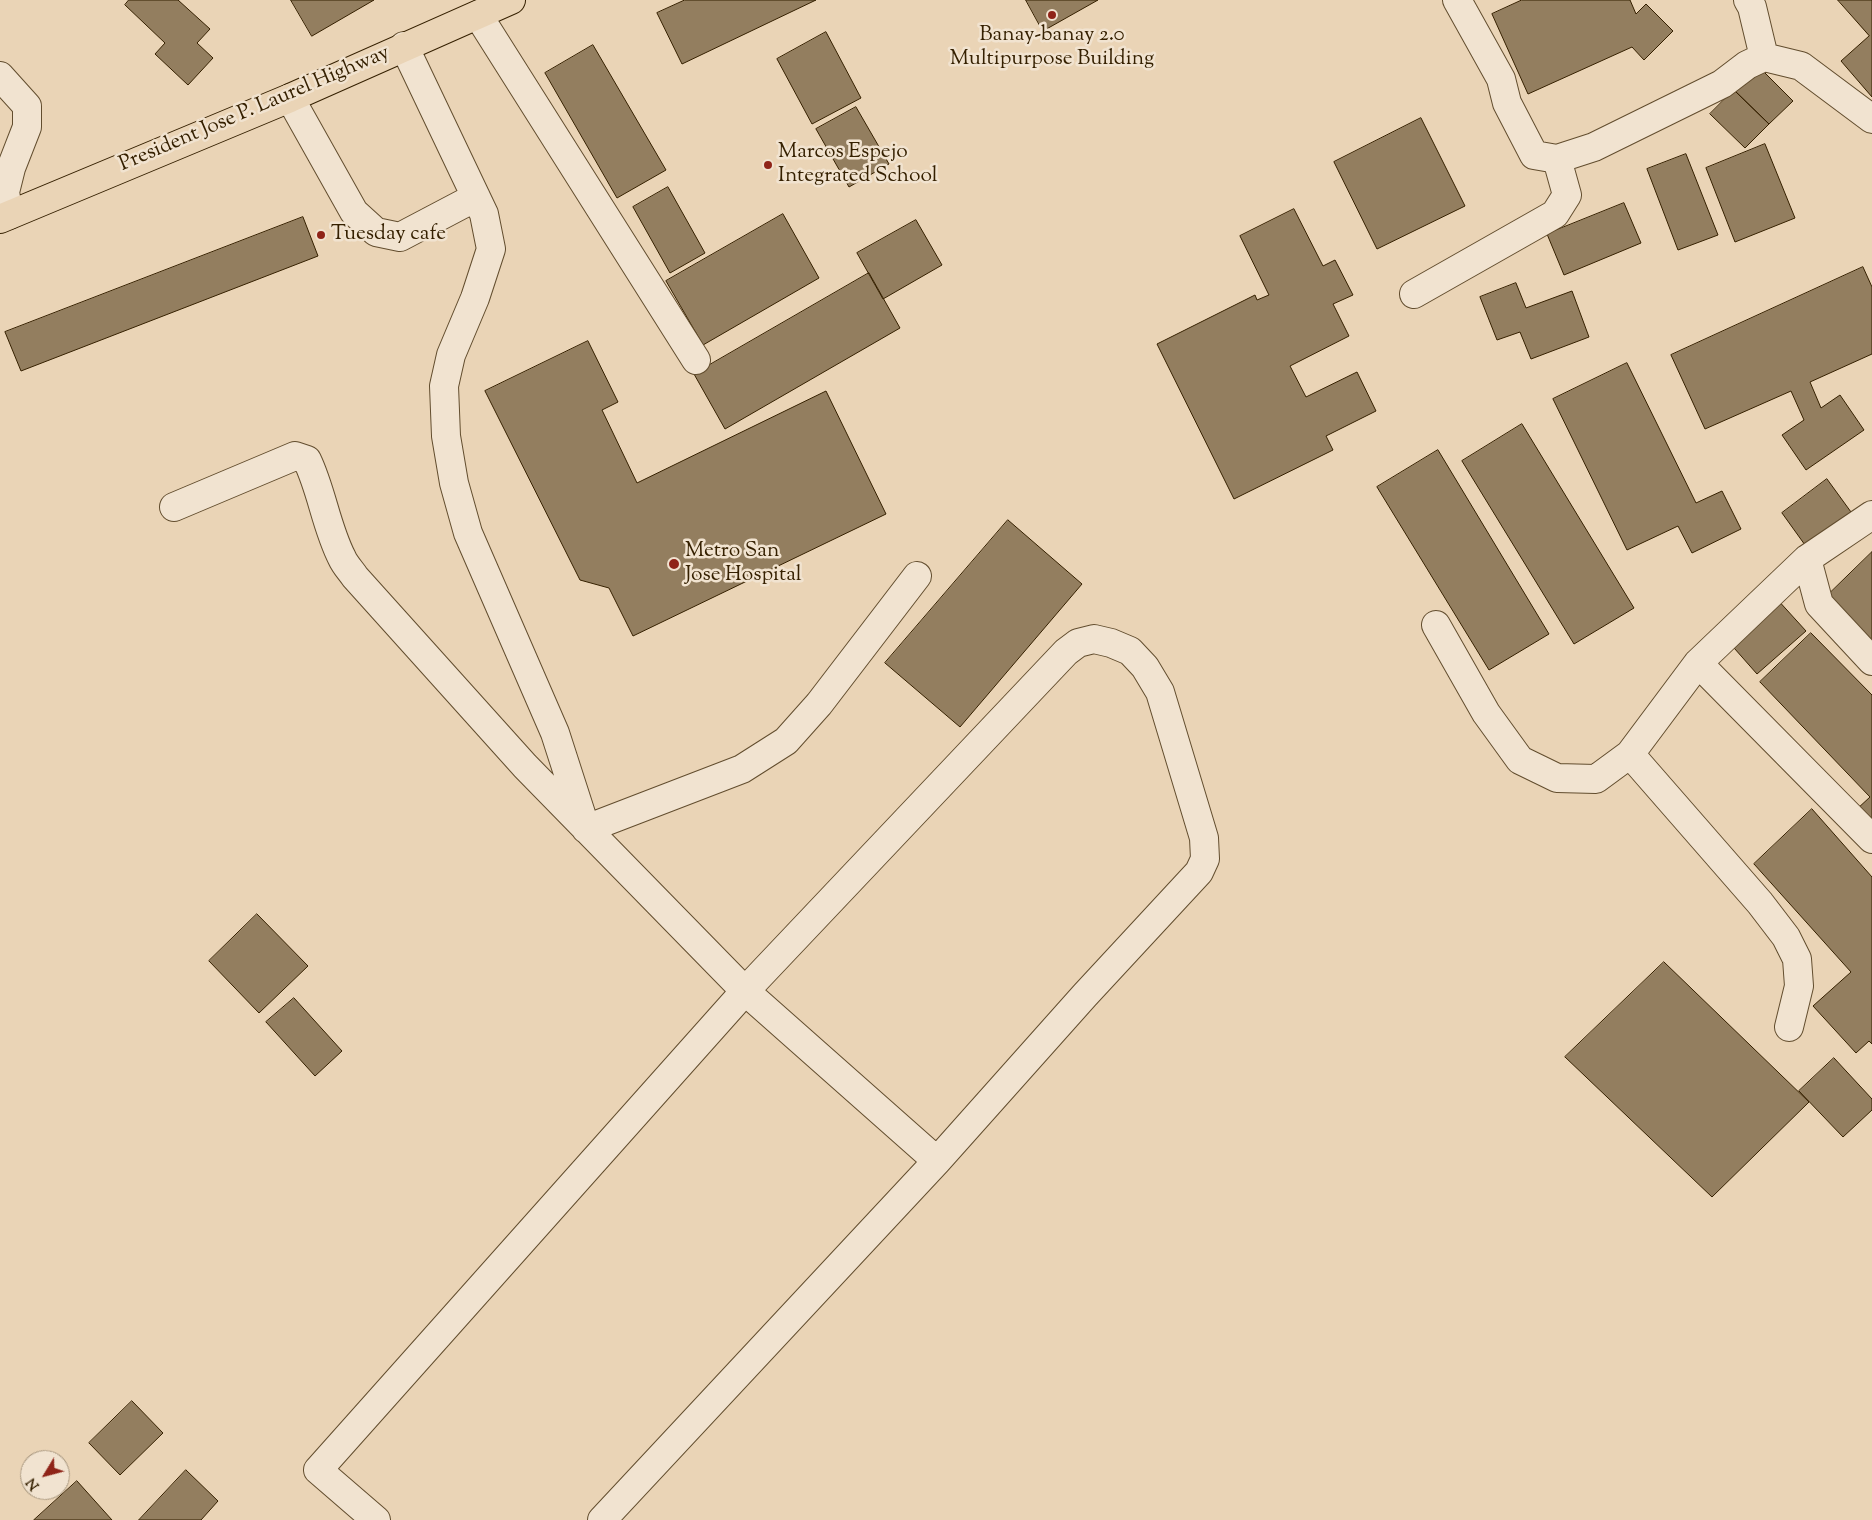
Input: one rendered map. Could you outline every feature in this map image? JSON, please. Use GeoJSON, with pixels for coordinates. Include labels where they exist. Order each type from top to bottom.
{"type":"FeatureCollection","features":[{"type":"Feature","properties":{"kind":"highway","name":"President Jose P. Laurel Highway"},"geometry":{"type":"LineString","coordinates":[[5,217],[290,98],[511,0]]}},
{"type":"Feature","properties":{"kind":"street"},"geometry":{"type":"LineString","coordinates":[[1457,0],[1502,79],[1507,103],[1534,155],[1556,159],[1594,147],[1722,84],[1747,65],[1764,57],[1801,66],[1872,119]]}},
{"type":"Feature","properties":{"kind":"street"},"geometry":{"type":"LineString","coordinates":[[1751,2],[1764,57]]}},
{"type":"Feature","properties":{"kind":"street"},"geometry":{"type":"LineString","coordinates":[[478,15],[696,360]]}},
{"type":"Feature","properties":{"kind":"street"},"geometry":{"type":"LineString","coordinates":[[404,46],[484,214],[490,249],[475,298],[451,355],[444,386],[446,436],[454,483],[468,533],[555,733],[586,829]]}},
{"type":"Feature","properties":{"kind":"street"},"geometry":{"type":"LineString","coordinates":[[0,76],[27,106],[27,127],[11,168],[5,192],[5,217]]}},
{"type":"Feature","properties":{"kind":"street"},"geometry":{"type":"LineString","coordinates":[[290,98],[354,212],[376,232],[400,237],[476,197]]}},
{"type":"Feature","properties":{"kind":"street"},"geometry":{"type":"LineString","coordinates":[[1414,294],[1555,214],[1567,195],[1556,159]]}},
{"type":"Feature","properties":{"kind":"street"},"geometry":{"type":"LineString","coordinates":[[174,508],[295,456],[307,460],[314,474],[335,542],[342,559],[355,577],[525,766],[745,991],[937,1161]]}},
{"type":"Feature","properties":{"kind":"street"},"geometry":{"type":"LineString","coordinates":[[1436,625],[1486,712],[1520,760],[1556,778],[1596,779],[1630,754],[1698,663],[1807,559],[1872,515]]}},
{"type":"Feature","properties":{"kind":"street"},"geometry":{"type":"LineString","coordinates":[[1807,559],[1819,604],[1872,661]]}},
{"type":"Feature","properties":{"kind":"street"},"geometry":{"type":"LineString","coordinates":[[586,829],[742,769],[786,741],[819,704],[917,576]]}},
{"type":"Feature","properties":{"kind":"street"},"geometry":{"type":"LineString","coordinates":[[376,1520],[318,1470],[745,991],[1066,652],[1078,643],[1094,640],[1111,643],[1130,651],[1145,667],[1160,692],[1204,838],[1205,859],[1199,872],[1085,995],[937,1161],[602,1520]]}},
{"type":"Feature","properties":{"kind":"street"},"geometry":{"type":"LineString","coordinates":[[1698,663],[1872,839]]}},
{"type":"Feature","properties":{"kind":"street"},"geometry":{"type":"LineString","coordinates":[[1630,754],[1760,903],[1786,937],[1797,959],[1799,986],[1789,1027]]}},
{"type":"Feature","properties":{"kind":"building"},"geometry":{"type":"Polygon","coordinates":[[[129,0],[178,0],[210,29],[197,43],[213,58],[188,85],[155,54],[165,43],[125,5],[129,0]]]}},
{"type":"Feature","properties":{"kind":"building"},"geometry":{"type":"Polygon","coordinates":[[[291,0],[374,0],[312,36],[291,0]]]}},
{"type":"Feature","properties":{"kind":"building"},"geometry":{"type":"Polygon","coordinates":[[[685,0],[816,0],[682,64],[657,13],[685,0]]]}},
{"type":"Feature","properties":{"kind":"building","name":"Banay-banay 2.0 Multipurpose Building"},"geometry":{"type":"Polygon","coordinates":[[[1026,0],[1098,0],[1043,31],[1026,0]]]}},
{"type":"Feature","properties":{"kind":"building"},"geometry":{"type":"Polygon","coordinates":[[[1522,0],[1630,0],[1636,14],[1646,4],[1673,31],[1644,60],[1632,47],[1528,94],[1492,14],[1522,0]]]}},
{"type":"Feature","properties":{"kind":"building"},"geometry":{"type":"Polygon","coordinates":[[[1838,0],[1872,0],[1872,97],[1841,61],[1869,36],[1838,0]]]}},
{"type":"Feature","properties":{"kind":"building"},"geometry":{"type":"Polygon","coordinates":[[[826,32],[861,98],[812,124],[777,59],[826,32]]]}},
{"type":"Feature","properties":{"kind":"building"},"geometry":{"type":"Polygon","coordinates":[[[593,45],[666,170],[617,198],[545,73],[593,45]]]}},
{"type":"Feature","properties":{"kind":"building"},"geometry":{"type":"Polygon","coordinates":[[[1758,66],[1793,101],[1769,124],[1734,90],[1758,66]]]}},
{"type":"Feature","properties":{"kind":"building"},"geometry":{"type":"Polygon","coordinates":[[[1734,90],[1769,124],[1745,148],[1710,114],[1734,90]]]}},
{"type":"Feature","properties":{"kind":"building"},"geometry":{"type":"Polygon","coordinates":[[[856,107],[889,164],[849,187],[816,129],[856,107]]]}},
{"type":"Feature","properties":{"kind":"building"},"geometry":{"type":"Polygon","coordinates":[[[1421,118],[1465,206],[1377,249],[1334,162],[1421,118]]]}},
{"type":"Feature","properties":{"kind":"building"},"geometry":{"type":"Polygon","coordinates":[[[1765,144],[1795,218],[1735,242],[1706,168],[1765,144]]]}},
{"type":"Feature","properties":{"kind":"building"},"geometry":{"type":"Polygon","coordinates":[[[1686,154],[1718,235],[1678,250],[1647,169],[1686,154]]]}},
{"type":"Feature","properties":{"kind":"building"},"geometry":{"type":"Polygon","coordinates":[[[668,187],[705,253],[670,273],[633,207],[668,187]]]}},
{"type":"Feature","properties":{"kind":"building"},"geometry":{"type":"Polygon","coordinates":[[[1624,203],[1641,243],[1564,275],[1547,234],[1624,203]]]}},
{"type":"Feature","properties":{"kind":"building"},"geometry":{"type":"Polygon","coordinates":[[[1294,209],[1323,266],[1335,260],[1353,295],[1333,304],[1349,336],[1290,366],[1306,397],[1357,372],[1376,411],[1326,436],[1333,450],[1234,499],[1157,344],[1255,295],[1257,300],[1269,295],[1240,236],[1294,209]]]}},
{"type":"Feature","properties":{"kind":"building"},"geometry":{"type":"Polygon","coordinates":[[[783,214],[819,278],[703,345],[666,281],[783,214]]]}},
{"type":"Feature","properties":{"kind":"building"},"geometry":{"type":"Polygon","coordinates":[[[303,217],[318,256],[21,371],[5,332],[303,217]]]}},
{"type":"Feature","properties":{"kind":"building"},"geometry":{"type":"Polygon","coordinates":[[[916,220],[942,265],[883,299],[857,253],[916,220]]]}},
{"type":"Feature","properties":{"kind":"building"},"geometry":{"type":"Polygon","coordinates":[[[1863,267],[1872,287],[1872,354],[1810,382],[1821,408],[1840,395],[1864,430],[1806,470],[1782,435],[1804,420],[1791,391],[1705,429],[1671,355],[1863,267]]]}},
{"type":"Feature","properties":{"kind":"building"},"geometry":{"type":"Polygon","coordinates":[[[869,273],[900,328],[725,429],[694,374],[869,273]]]}},
{"type":"Feature","properties":{"kind":"building"},"geometry":{"type":"Polygon","coordinates":[[[1516,283],[1526,308],[1572,291],[1589,337],[1531,359],[1520,332],[1497,340],[1480,297],[1516,283]]]}},
{"type":"Feature","properties":{"kind":"building"},"geometry":{"type":"Polygon","coordinates":[[[588,341],[618,402],[602,410],[637,483],[826,391],[886,514],[633,636],[609,588],[580,580],[485,391],[588,341]]]}},
{"type":"Feature","properties":{"kind":"building"},"geometry":{"type":"Polygon","coordinates":[[[1627,363],[1696,503],[1722,491],[1741,529],[1692,553],[1678,526],[1627,550],[1553,399],[1627,363]]]}},
{"type":"Feature","properties":{"kind":"building"},"geometry":{"type":"Polygon","coordinates":[[[1522,424],[1634,608],[1574,644],[1462,461],[1522,424]]]}},
{"type":"Feature","properties":{"kind":"building"},"geometry":{"type":"Polygon","coordinates":[[[1438,450],[1549,634],[1489,670],[1377,487],[1438,450]]]}},
{"type":"Feature","properties":{"kind":"building"},"geometry":{"type":"Polygon","coordinates":[[[1827,479],[1851,512],[1805,545],[1782,513],[1827,479]]]}},
{"type":"Feature","properties":{"kind":"building"},"geometry":{"type":"Polygon","coordinates":[[[1008,520],[1082,584],[960,727],[885,663],[1008,520]]]}},
{"type":"Feature","properties":{"kind":"building"},"geometry":{"type":"Polygon","coordinates":[[[1872,552],[1872,645],[1826,597],[1872,552]]]}},
{"type":"Feature","properties":{"kind":"building"},"geometry":{"type":"Polygon","coordinates":[[[1776,598],[1806,631],[1757,674],[1727,640],[1776,598]]]}},
{"type":"Feature","properties":{"kind":"building"},"geometry":{"type":"Polygon","coordinates":[[[1811,633],[1872,695],[1872,825],[1857,809],[1870,797],[1760,682],[1811,633]]]}},
{"type":"Feature","properties":{"kind":"building"},"geometry":{"type":"Polygon","coordinates":[[[1812,809],[1872,877],[1872,1044],[1869,1041],[1856,1053],[1813,1006],[1851,972],[1754,864],[1812,809]]]}},
{"type":"Feature","properties":{"kind":"building"},"geometry":{"type":"Polygon","coordinates":[[[257,914],[308,966],[259,1013],[209,961],[257,914]]]}},
{"type":"Feature","properties":{"kind":"building"},"geometry":{"type":"Polygon","coordinates":[[[1664,962],[1809,1102],[1712,1197],[1565,1057],[1664,962]]]}},
{"type":"Feature","properties":{"kind":"building"},"geometry":{"type":"Polygon","coordinates":[[[294,998],[342,1051],[315,1076],[266,1022],[294,998]]]}},
{"type":"Feature","properties":{"kind":"building"},"geometry":{"type":"Polygon","coordinates":[[[1834,1058],[1872,1099],[1872,1110],[1843,1137],[1799,1091],[1834,1058]]]}},
{"type":"Feature","properties":{"kind":"building"},"geometry":{"type":"Polygon","coordinates":[[[132,1401],[163,1433],[120,1475],[89,1443],[132,1401]]]}},
{"type":"Feature","properties":{"kind":"building"},"geometry":{"type":"Polygon","coordinates":[[[186,1470],[218,1501],[201,1520],[139,1520],[186,1470]]]}},
{"type":"Feature","properties":{"kind":"building"},"geometry":{"type":"Polygon","coordinates":[[[77,1481],[112,1520],[34,1520],[56,1500],[70,1500],[70,1487],[77,1481]]]}},
{"type":"Feature","properties":{"kind":"place","name":"Banay-banay 2.0 Multipurpose Building"},"geometry":{"type":"Point","coordinates":[1052,15]}},
{"type":"Feature","properties":{"kind":"place","name":"Marcos Espejo Integrated School"},"geometry":{"type":"Point","coordinates":[768,165]}},
{"type":"Feature","properties":{"kind":"place","name":"Tuesday cafe"},"geometry":{"type":"Point","coordinates":[321,235]}},
{"type":"Feature","properties":{"kind":"place","name":"Metro San Jose Hospital"},"geometry":{"type":"Point","coordinates":[674,564]}}]}
